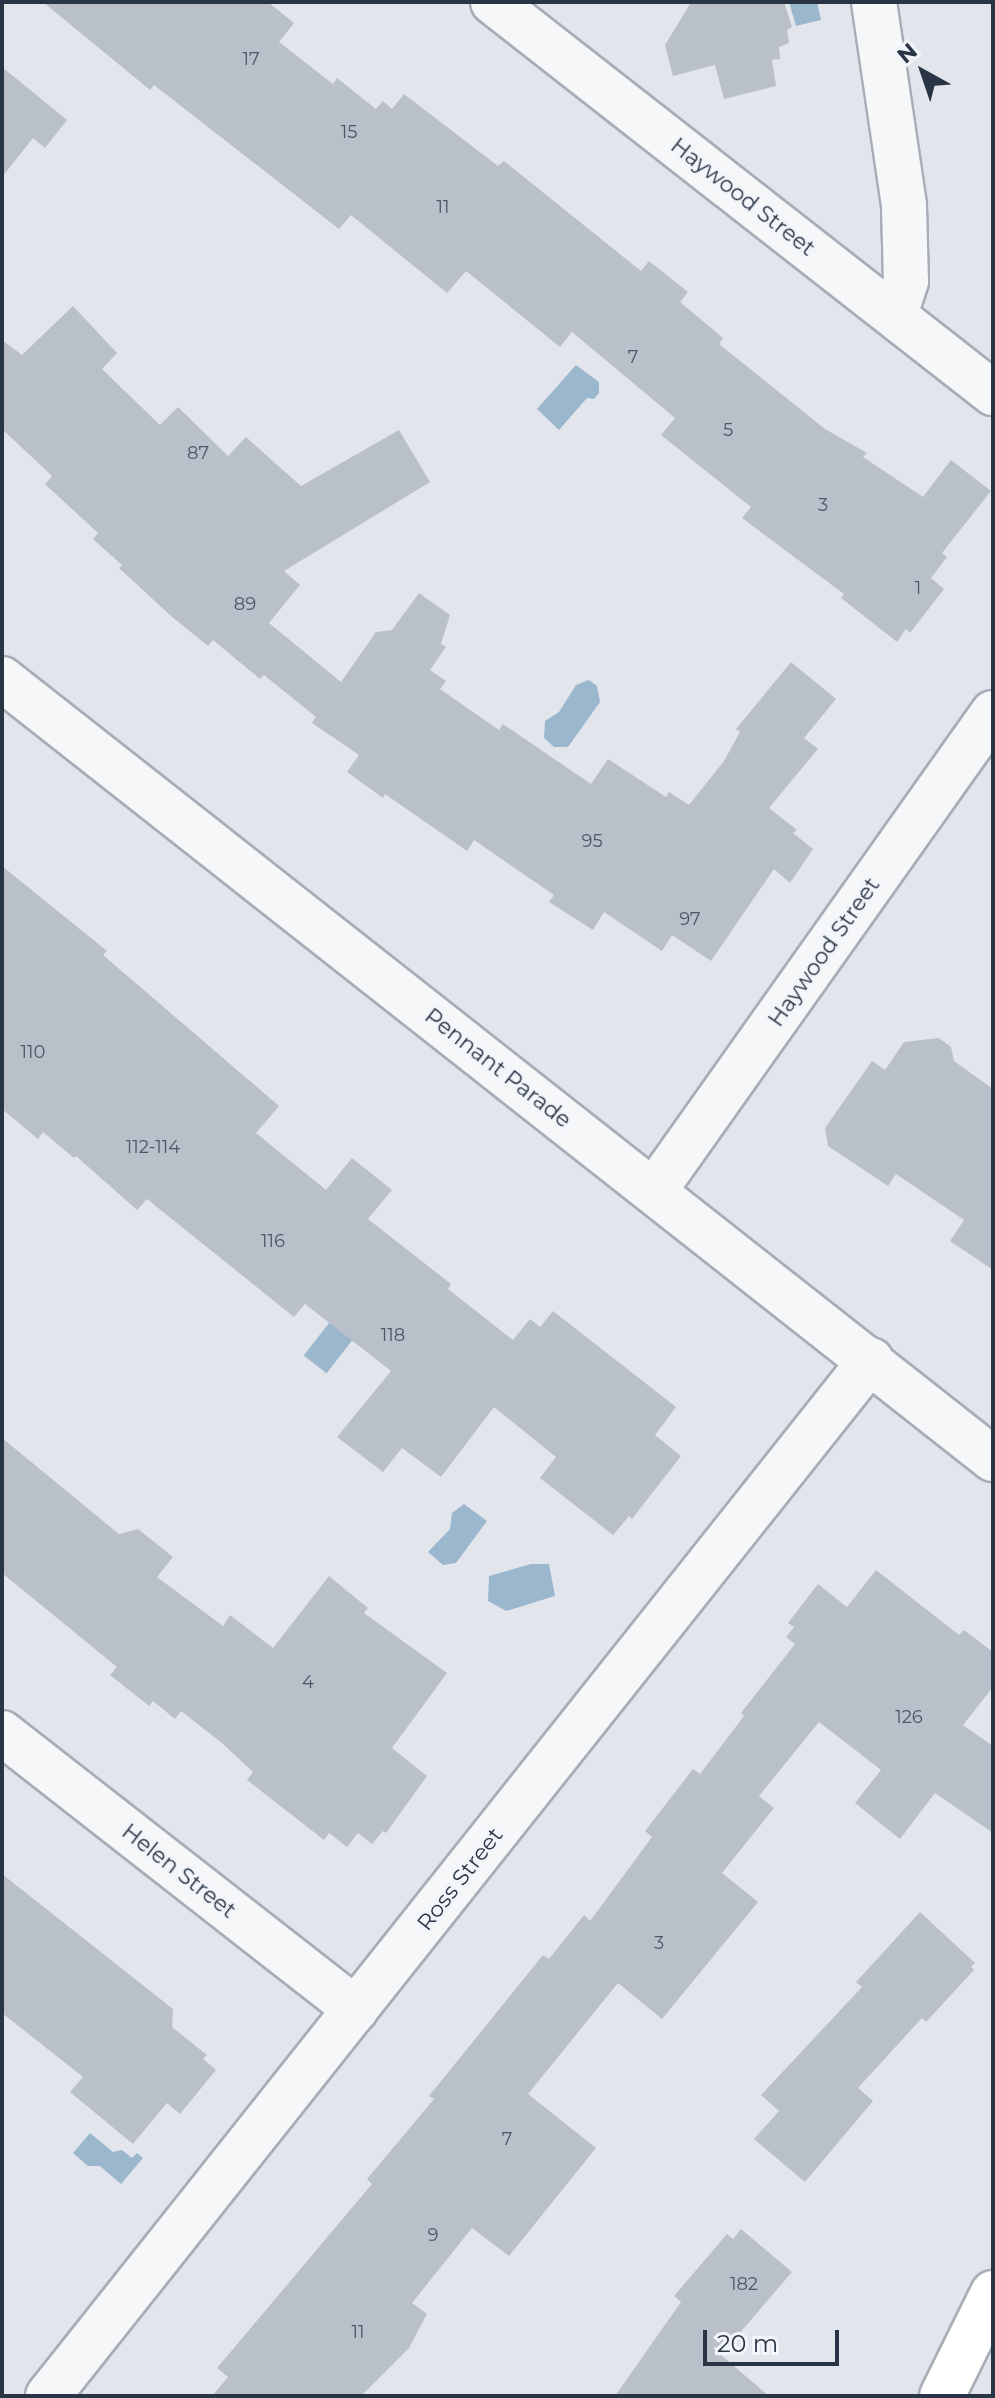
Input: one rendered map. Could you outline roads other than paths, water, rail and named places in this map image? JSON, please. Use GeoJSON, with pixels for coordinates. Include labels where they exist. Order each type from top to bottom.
{"type":"FeatureCollection","features":[{"type":"Feature","properties":{"kind":"main road"},"geometry":{"type":"LineString","coordinates":[[942,2396],[993,2293]]}},
{"type":"Feature","properties":{"kind":"street","name":"Haywood Street"},"geometry":{"type":"LineString","coordinates":[[493,2],[993,393]]}},
{"type":"Feature","properties":{"kind":"street"},"geometry":{"type":"LineString","coordinates":[[874,2],[904,206],[906,281],[895,314]]}},
{"type":"Feature","properties":{"kind":"street","name":"Pennant Parade"},"geometry":{"type":"LineString","coordinates":[[2,679],[993,1459]]}},
{"type":"Feature","properties":{"kind":"street","name":"Haywood Street"},"geometry":{"type":"LineString","coordinates":[[654,1191],[993,713]]}},
{"type":"Feature","properties":{"kind":"street","name":"Ross Street"},"geometry":{"type":"LineString","coordinates":[[48,2396],[871,1360]]}},
{"type":"Feature","properties":{"kind":"street","name":"Helen Street"},"geometry":{"type":"LineString","coordinates":[[2,1733],[356,2010]]}},
{"type":"Feature","properties":{"kind":"water"},"geometry":{"type":"Polygon","coordinates":[[[789,2],[817,2],[821,20],[796,26],[789,2]]]}},
{"type":"Feature","properties":{"kind":"water"},"geometry":{"type":"Polygon","coordinates":[[[576,365],[599,382],[599,393],[594,399],[587,398],[559,430],[537,409],[576,365]]]}},
{"type":"Feature","properties":{"kind":"water"},"geometry":{"type":"Polygon","coordinates":[[[589,680],[597,686],[600,702],[568,747],[554,747],[544,738],[545,721],[559,712],[576,685],[589,680]]]}},
{"type":"Feature","properties":{"kind":"water"},"geometry":{"type":"Polygon","coordinates":[[[340,1309],[363,1327],[327,1373],[304,1355],[340,1309]]]}},
{"type":"Feature","properties":{"kind":"water"},"geometry":{"type":"Polygon","coordinates":[[[464,1504],[487,1521],[456,1563],[443,1565],[428,1552],[450,1529],[452,1513],[464,1504]]]}},
{"type":"Feature","properties":{"kind":"water"},"geometry":{"type":"Polygon","coordinates":[[[531,1564],[549,1564],[555,1596],[506,1611],[488,1601],[489,1576],[531,1564]]]}},
{"type":"Feature","properties":{"kind":"water"},"geometry":{"type":"Polygon","coordinates":[[[90,2133],[113,2152],[122,2150],[132,2158],[137,2153],[143,2158],[121,2184],[100,2166],[88,2166],[73,2153],[90,2133]]]}}]}
